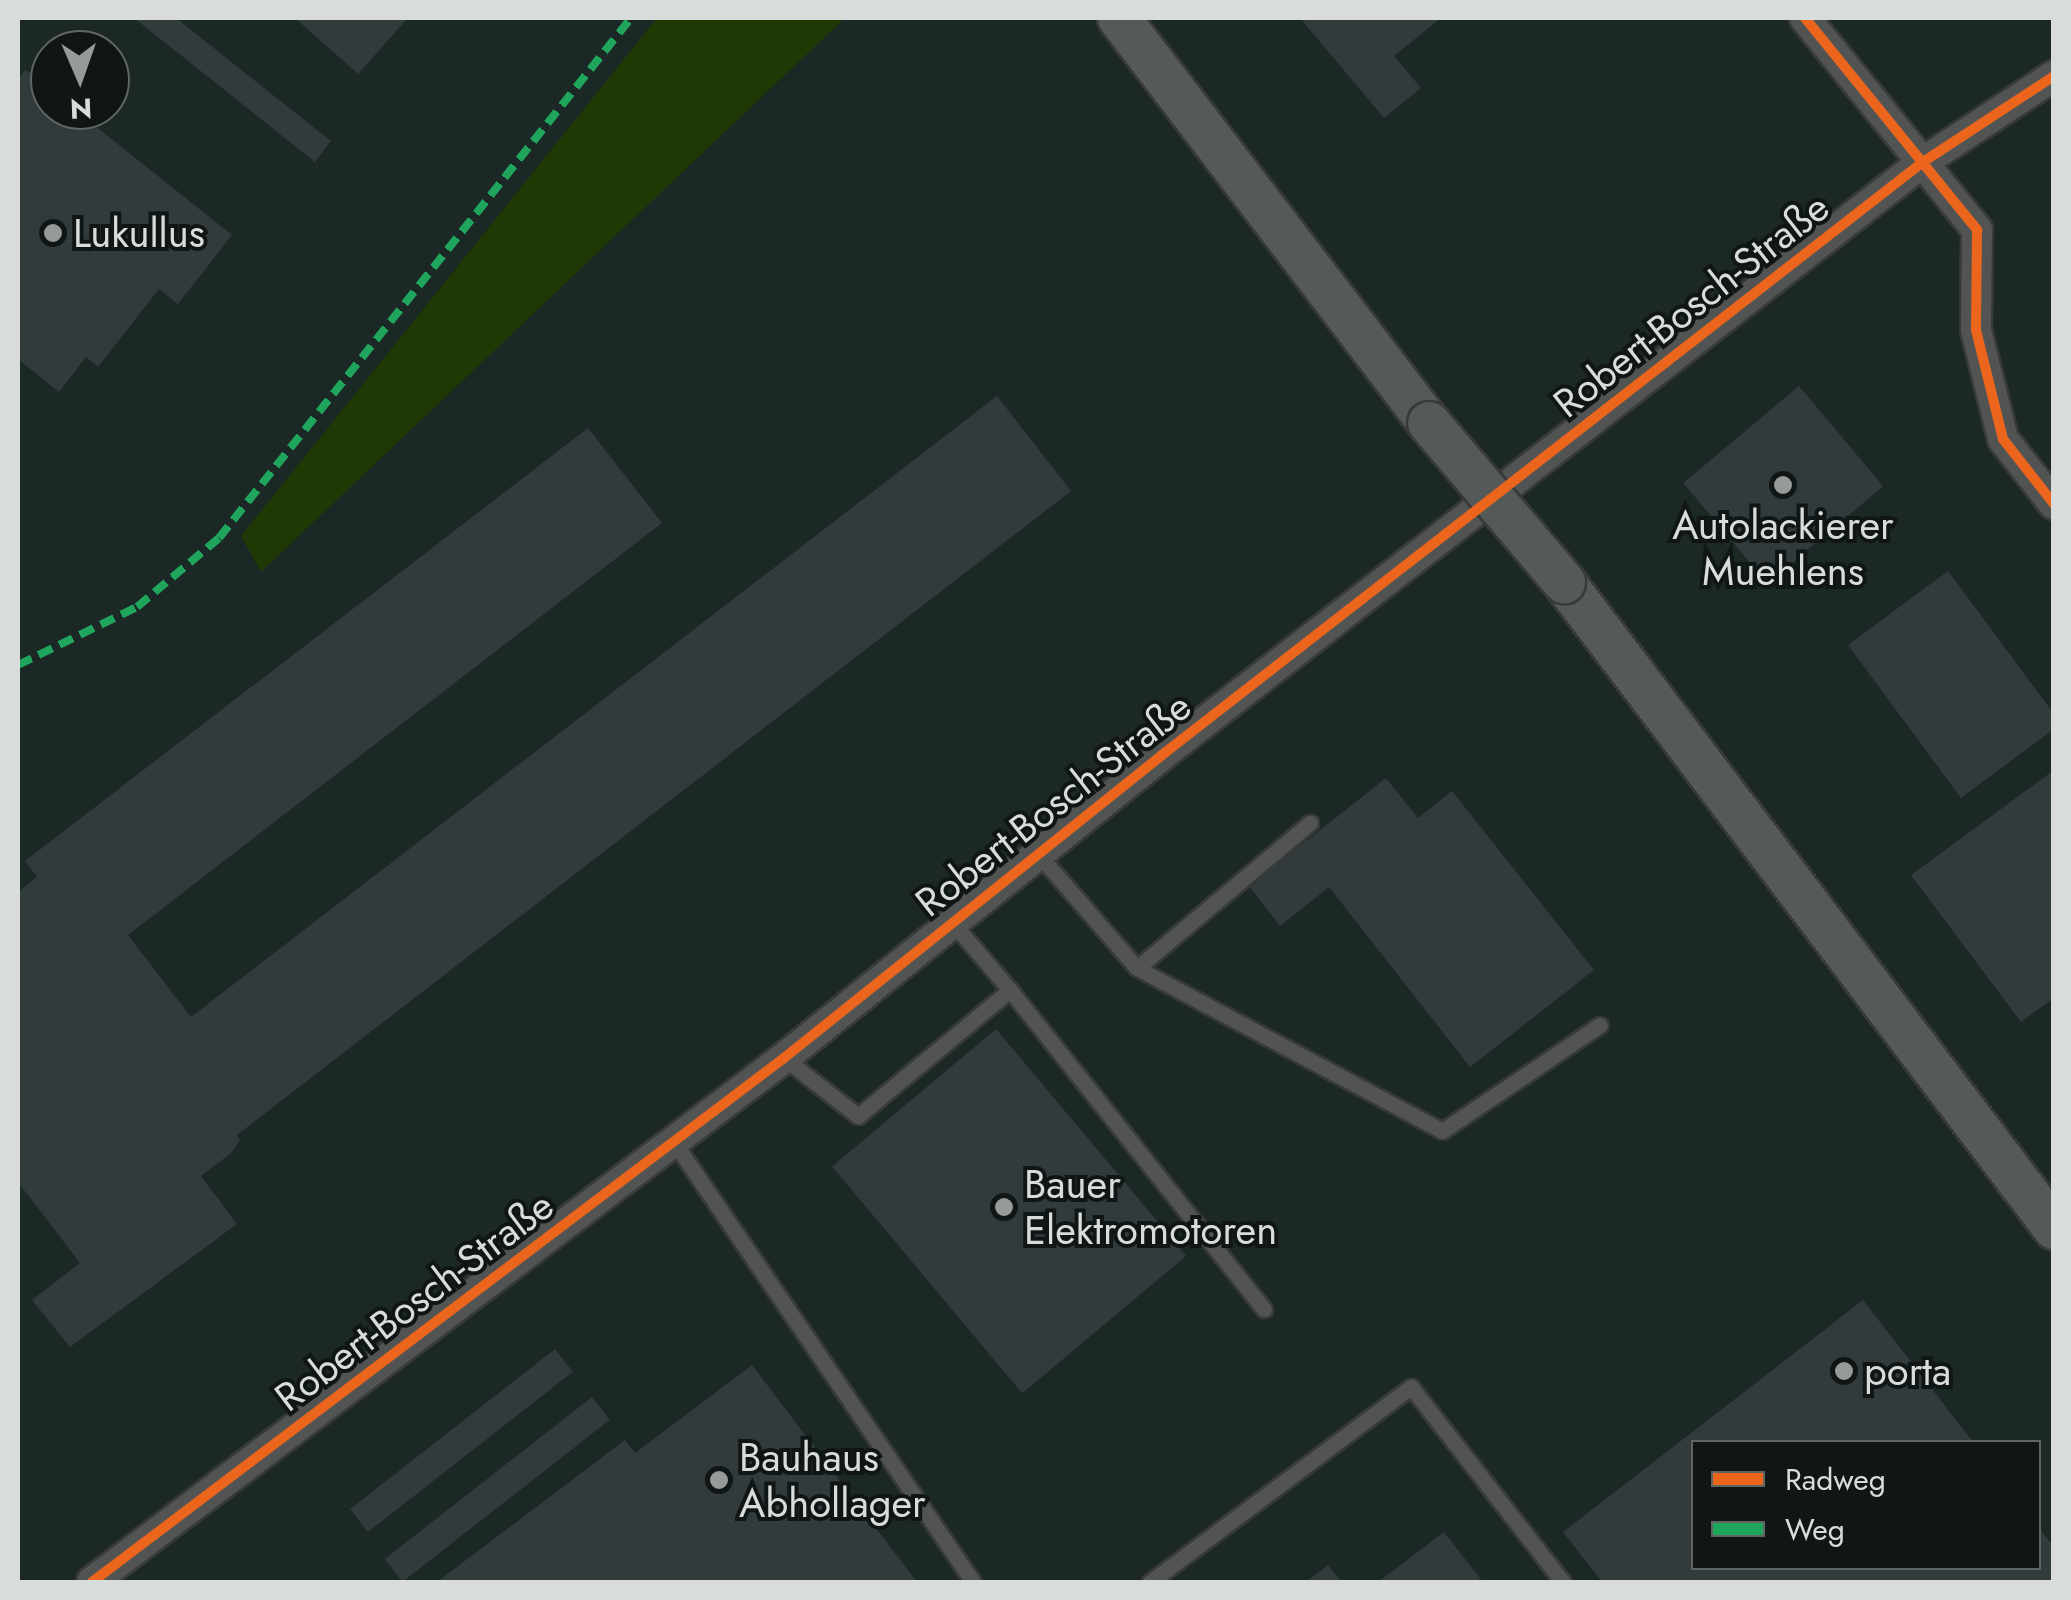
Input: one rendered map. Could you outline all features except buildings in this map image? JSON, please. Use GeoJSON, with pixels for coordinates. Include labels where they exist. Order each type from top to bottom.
{"type":"FeatureCollection","features":[{"type":"Feature","properties":{"kind":"main road"},"geometry":{"type":"LineString","coordinates":[[1120,18],[1429,422],[1564,582],[2054,1228]]}},
{"type":"Feature","properties":{"kind":"street"},"geometry":{"type":"LineString","coordinates":[[1806,18],[1977,230],[1976,330],[2003,438],[2054,504]]}},
{"type":"Feature","properties":{"kind":"street","name":"Robert-Bosch-Straße"},"geometry":{"type":"LineString","coordinates":[[92,1582],[784,1058],[952,921],[1923,162],[2054,76]]}},
{"type":"Feature","properties":{"kind":"lane"},"geometry":{"type":"LineString","coordinates":[[1138,968],[1310,823]]}},
{"type":"Feature","properties":{"kind":"lane"},"geometry":{"type":"LineString","coordinates":[[1038,855],[1138,968],[1442,1131],[1600,1025]]}},
{"type":"Feature","properties":{"kind":"lane"},"geometry":{"type":"LineString","coordinates":[[952,921],[1264,1309]]}},
{"type":"Feature","properties":{"kind":"lane"},"geometry":{"type":"LineString","coordinates":[[784,1058],[858,1116],[1010,990]]}},
{"type":"Feature","properties":{"kind":"lane"},"geometry":{"type":"LineString","coordinates":[[674,1142],[973,1582]]}},
{"type":"Feature","properties":{"kind":"lane"},"geometry":{"type":"LineString","coordinates":[[1150,1582],[1411,1388],[1562,1582]]}},
{"type":"Feature","properties":{"kind":"shaded area"},"geometry":{"type":"Polygon","coordinates":[[[18,18],[2053,18],[2053,1582],[18,1582],[18,18]]]}},
{"type":"Feature","properties":{"kind":"green space"},"geometry":{"type":"Polygon","coordinates":[[[657,18],[845,18],[261,572],[241,536],[657,18]]]}},
{"type":"Feature","properties":{"kind":"marked path"},"geometry":{"type":"LineString","coordinates":[[18,665],[137,607],[219,538],[631,18]]}},
{"type":"Feature","properties":{"kind":"cycle path"},"geometry":{"type":"LineString","coordinates":[[1805,18],[1977,230],[1976,330],[2003,439],[2054,504]]}},
{"type":"Feature","properties":{"kind":"cycle path"},"geometry":{"type":"LineString","coordinates":[[92,1582],[784,1058],[1162,755],[1923,162],[2054,76]]}},
{"type":"Feature","properties":{"kind":"place","name":"Lukullus"},"geometry":{"type":"Point","coordinates":[53,233]}},
{"type":"Feature","properties":{"kind":"place","name":"Autolackierer Muehlens"},"geometry":{"type":"Point","coordinates":[1783,485]}},
{"type":"Feature","properties":{"kind":"place","name":"Bauer Elektromotoren"},"geometry":{"type":"Point","coordinates":[1004,1207]}},
{"type":"Feature","properties":{"kind":"place","name":"porta"},"geometry":{"type":"Point","coordinates":[1844,1371]}},
{"type":"Feature","properties":{"kind":"place","name":"Bauhaus Abhollager"},"geometry":{"type":"Point","coordinates":[719,1480]}}]}
